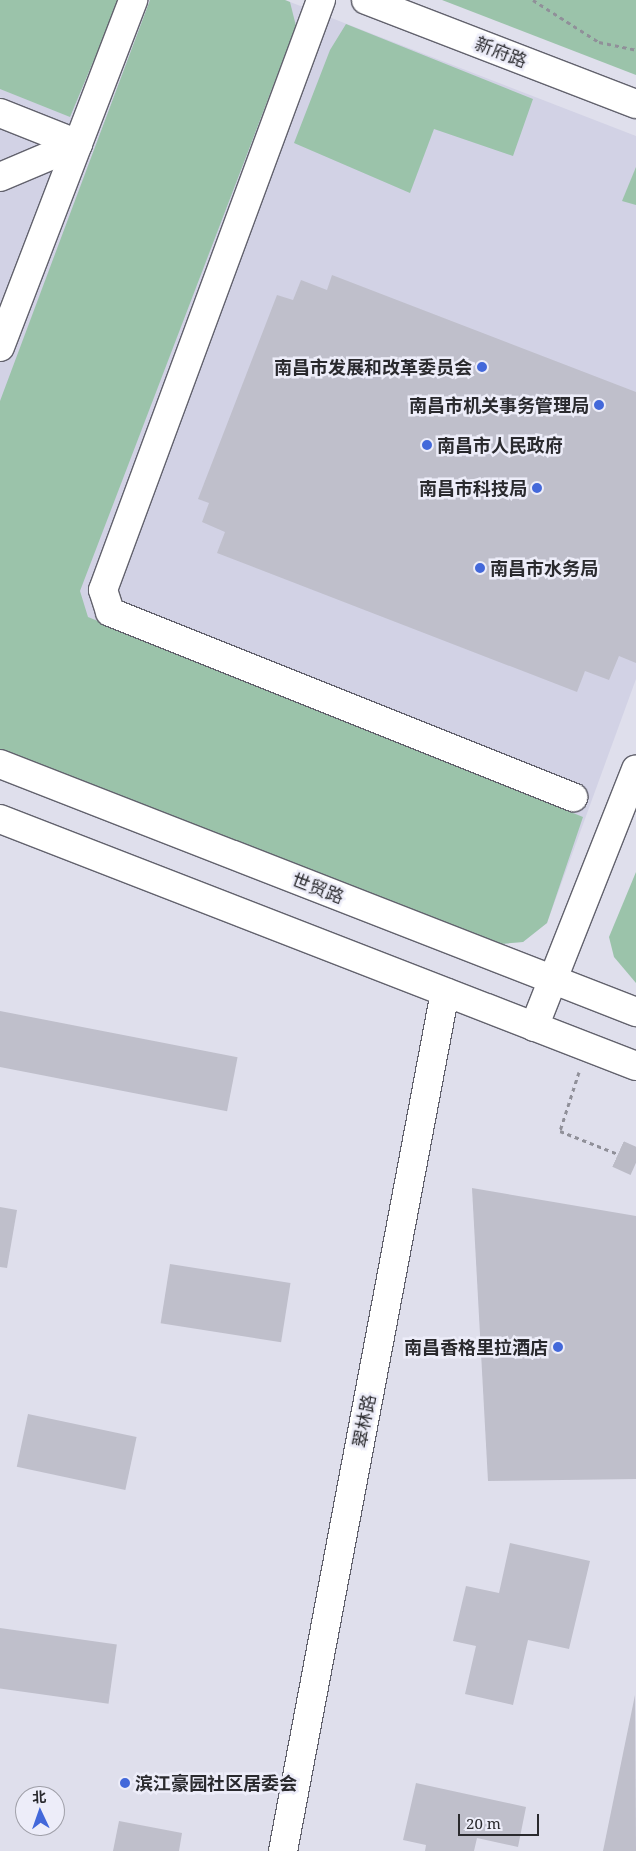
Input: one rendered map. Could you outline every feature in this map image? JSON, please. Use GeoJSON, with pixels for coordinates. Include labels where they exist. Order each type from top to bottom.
{"type":"FeatureCollection","features":[{"type":"Feature","properties":{"kind":"street"},"geometry":{"type":"LineString","coordinates":[[0,346],[133,0]]}},
{"type":"Feature","properties":{"kind":"street"},"geometry":{"type":"LineString","coordinates":[[321,0],[103,590],[110,612],[573,796]]}},
{"type":"Feature","properties":{"kind":"street","name":"新府路"},"geometry":{"type":"LineString","coordinates":[[366,0],[636,104]]}},
{"type":"Feature","properties":{"kind":"street"},"geometry":{"type":"LineString","coordinates":[[0,113],[78,144]]}},
{"type":"Feature","properties":{"kind":"street"},"geometry":{"type":"LineString","coordinates":[[0,177],[78,144]]}},
{"type":"Feature","properties":{"kind":"street","name":"世贸路"},"geometry":{"type":"LineString","coordinates":[[0,764],[553,978],[636,1012]]}},
{"type":"Feature","properties":{"kind":"street"},"geometry":{"type":"LineString","coordinates":[[534,1026],[636,769]]}},
{"type":"Feature","properties":{"kind":"street"},"geometry":{"type":"LineString","coordinates":[[0,819],[636,1066]]}},
{"type":"Feature","properties":{"kind":"street","name":"翠林路"},"geometry":{"type":"LineString","coordinates":[[283,1851],[445,992]]}},
{"type":"Feature","properties":{"kind":"path"},"geometry":{"type":"LineString","coordinates":[[532,0],[599,42],[636,50]]}},
{"type":"Feature","properties":{"kind":"path"},"geometry":{"type":"LineString","coordinates":[[580,1068],[560,1131],[618,1154]]}},
{"type":"Feature","properties":{"kind":"shaded area"},"geometry":{"type":"Polygon","coordinates":[[[0,0],[285,0],[636,136],[636,679],[547,923],[523,942],[501,944],[0,753],[0,0]]]}},
{"type":"Feature","properties":{"kind":"green space"},"geometry":{"type":"Polygon","coordinates":[[[0,0],[119,0],[70,117],[0,89],[0,0]]]}},
{"type":"Feature","properties":{"kind":"green space"},"geometry":{"type":"Polygon","coordinates":[[[150,0],[285,0],[290,2],[296,26],[80,591],[88,617],[583,817],[547,923],[523,942],[501,944],[0,753],[0,401],[150,0]]]}},
{"type":"Feature","properties":{"kind":"green space"},"geometry":{"type":"Polygon","coordinates":[[[442,0],[636,0],[636,75],[442,0]]]}},
{"type":"Feature","properties":{"kind":"green space"},"geometry":{"type":"Polygon","coordinates":[[[346,24],[533,99],[513,156],[434,129],[410,193],[294,143],[330,50],[346,24]]]}},
{"type":"Feature","properties":{"kind":"green space"},"geometry":{"type":"Polygon","coordinates":[[[636,167],[636,205],[622,201],[636,167]]]}},
{"type":"Feature","properties":{"kind":"green space"},"geometry":{"type":"Polygon","coordinates":[[[636,872],[636,983],[614,957],[609,937],[636,872]]]}},
{"type":"Feature","properties":{"kind":"building","name":"南昌市人民政府"},"geometry":{"type":"Polygon","coordinates":[[[332,275],[636,392],[636,663],[619,656],[609,680],[585,671],[577,692],[217,553],[225,532],[202,522],[209,503],[198,499],[277,295],[293,300],[301,280],[327,290],[332,275]]]}},
{"type":"Feature","properties":{"kind":"building"},"geometry":{"type":"Polygon","coordinates":[[[0,1011],[238,1057],[227,1111],[0,1067],[0,1011]]]}},
{"type":"Feature","properties":{"kind":"building","name":"南昌香格里拉酒店"},"geometry":{"type":"Polygon","coordinates":[[[472,1188],[636,1216],[636,1479],[488,1481],[472,1188]]]}},
{"type":"Feature","properties":{"kind":"building"},"geometry":{"type":"Polygon","coordinates":[[[0,1207],[17,1210],[7,1268],[0,1267],[0,1207]]]}},
{"type":"Feature","properties":{"kind":"building"},"geometry":{"type":"Polygon","coordinates":[[[170,1264],[290,1283],[281,1342],[161,1323],[170,1264]]]}},
{"type":"Feature","properties":{"kind":"building"},"geometry":{"type":"Polygon","coordinates":[[[28,1414],[137,1437],[125,1490],[17,1467],[28,1414]]]}},
{"type":"Feature","properties":{"kind":"building"},"geometry":{"type":"Polygon","coordinates":[[[510,1543],[590,1561],[569,1649],[528,1640],[513,1705],[465,1694],[476,1646],[453,1641],[466,1586],[499,1593],[510,1543]]]}},
{"type":"Feature","properties":{"kind":"building"},"geometry":{"type":"Polygon","coordinates":[[[0,1628],[117,1644],[109,1704],[0,1689],[0,1628]]]}},
{"type":"Feature","properties":{"kind":"building"},"geometry":{"type":"Polygon","coordinates":[[[635,1695],[636,1851],[603,1851],[635,1695]]]}},
{"type":"Feature","properties":{"kind":"building"},"geometry":{"type":"Polygon","coordinates":[[[416,1783],[526,1807],[518,1847],[477,1838],[474,1851],[425,1851],[426,1845],[403,1840],[416,1783]]]}},
{"type":"Feature","properties":{"kind":"building"},"geometry":{"type":"Polygon","coordinates":[[[119,1821],[182,1833],[179,1851],[113,1851],[119,1821]]]}},
{"type":"Feature","properties":{"kind":"tunnel"},"geometry":{"type":"LineString","coordinates":[[618,1154],[636,1162]]}},
{"type":"Feature","properties":{"kind":"place","name":"南昌市发展和改革委员会"},"geometry":{"type":"Point","coordinates":[482,367]}},
{"type":"Feature","properties":{"kind":"place","name":"南昌市机关事务管理局"},"geometry":{"type":"Point","coordinates":[599,405]}},
{"type":"Feature","properties":{"kind":"place","name":"南昌市人民政府"},"geometry":{"type":"Point","coordinates":[427,445]}},
{"type":"Feature","properties":{"kind":"place","name":"南昌市科技局"},"geometry":{"type":"Point","coordinates":[537,488]}},
{"type":"Feature","properties":{"kind":"place","name":"南昌市水务局"},"geometry":{"type":"Point","coordinates":[480,568]}},
{"type":"Feature","properties":{"kind":"place","name":"南昌香格里拉酒店"},"geometry":{"type":"Point","coordinates":[558,1347]}},
{"type":"Feature","properties":{"kind":"place","name":"滨江豪园社区居委会"},"geometry":{"type":"Point","coordinates":[125,1783]}}]}
